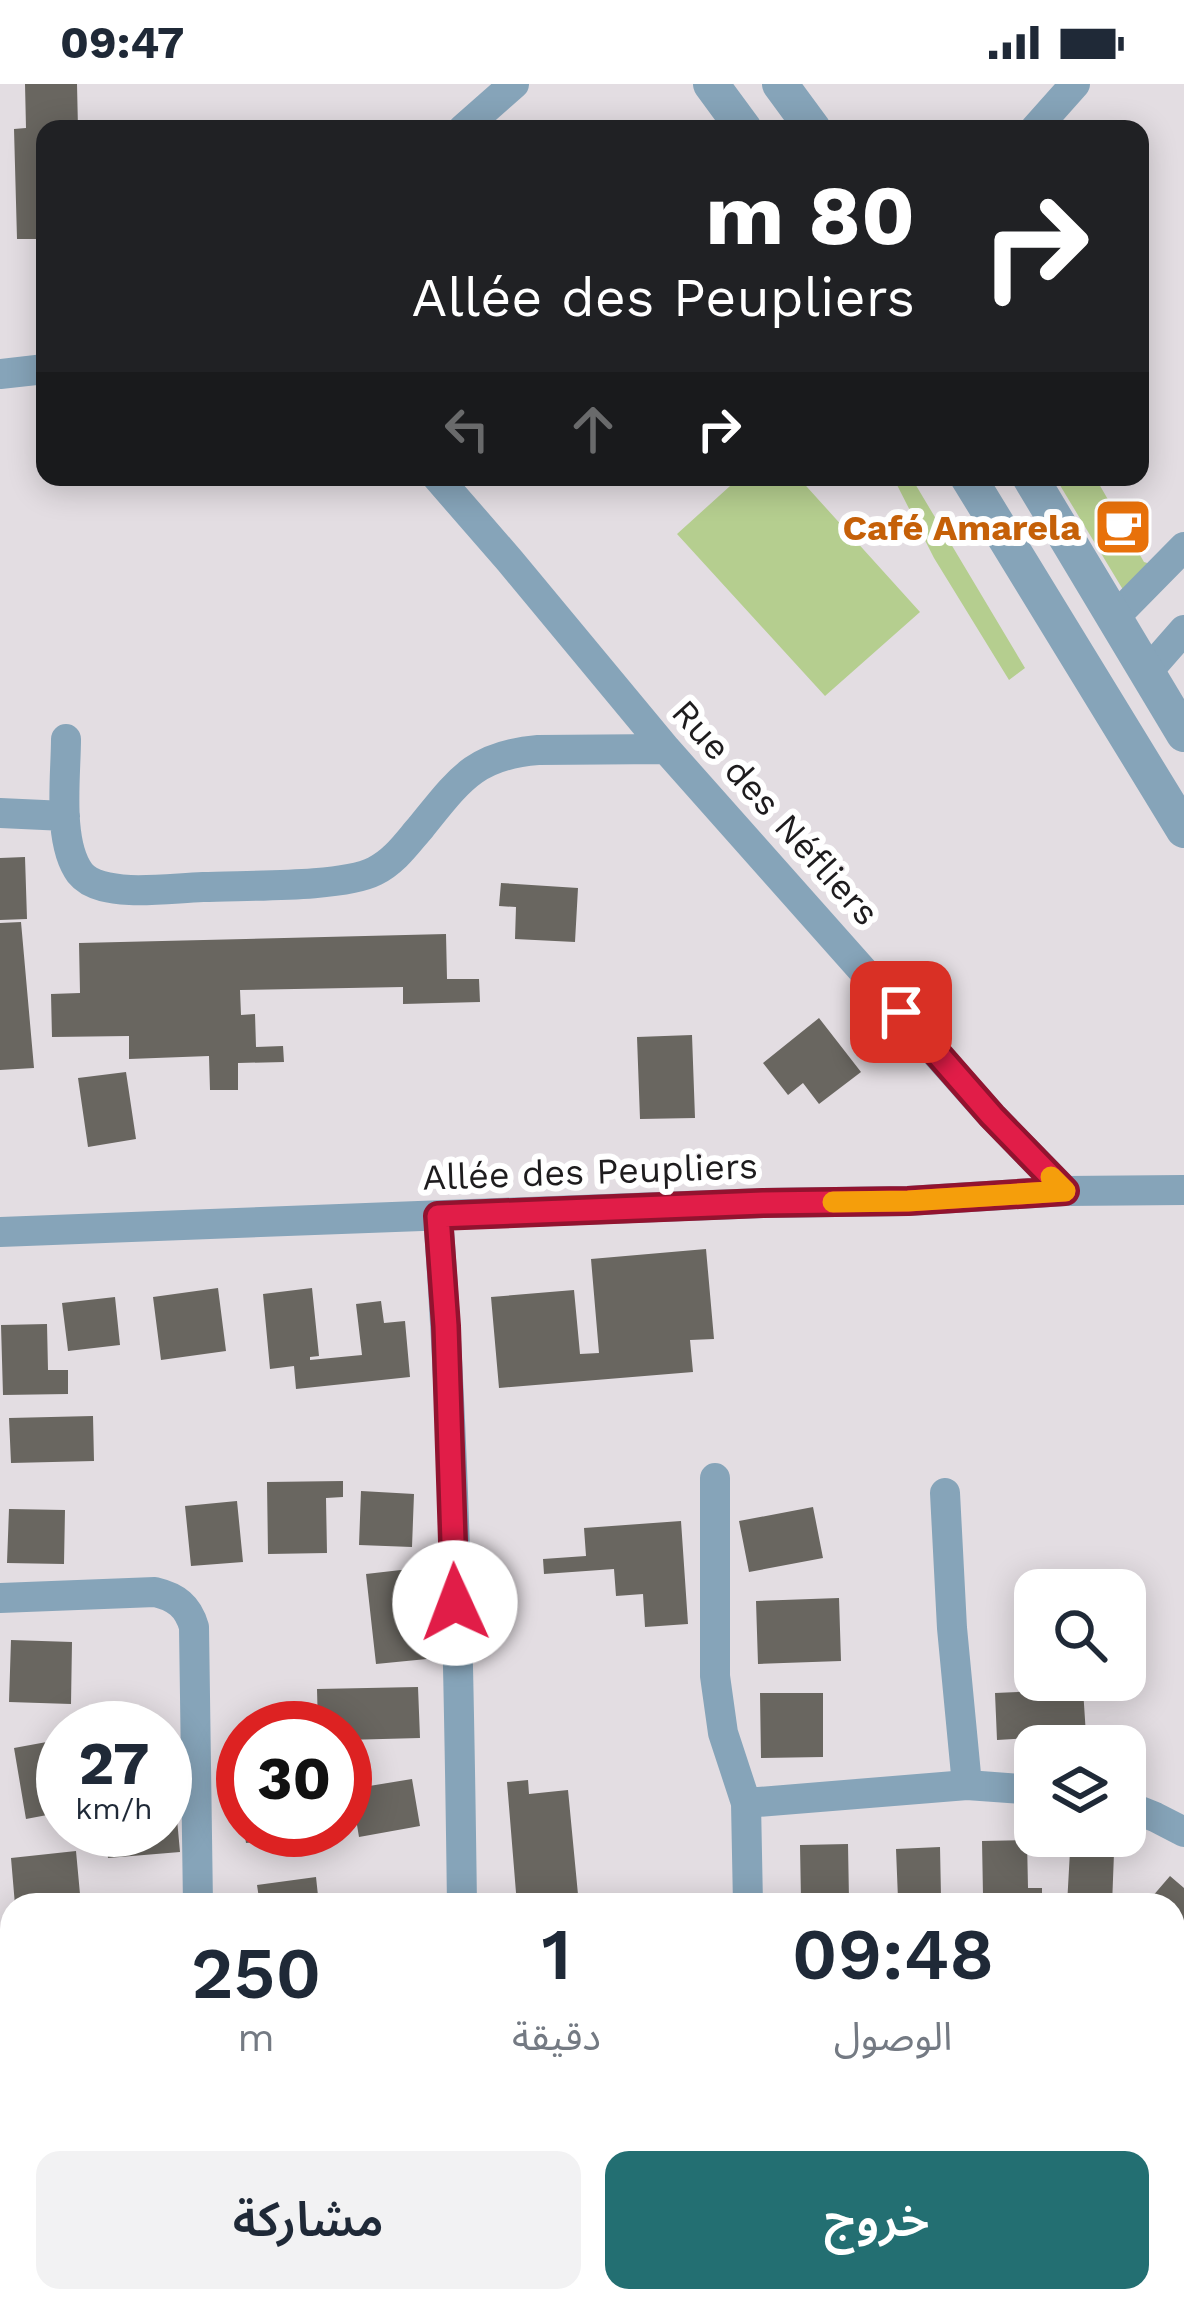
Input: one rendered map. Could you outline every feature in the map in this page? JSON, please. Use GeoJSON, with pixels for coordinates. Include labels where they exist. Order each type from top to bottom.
{"type":"FeatureCollection","features":[{"type":"Feature","properties":{"kind":"street"},"geometry":{"type":"LineString","coordinates":[[473,120],[514,84]]}},
{"type":"Feature","properties":{"kind":"street"},"geometry":{"type":"LineString","coordinates":[[711,84],[737,120]]}},
{"type":"Feature","properties":{"kind":"street"},"geometry":{"type":"LineString","coordinates":[[780,84],[806,120]]}},
{"type":"Feature","properties":{"kind":"street"},"geometry":{"type":"LineString","coordinates":[[1043,120],[1075,84]]}},
{"type":"Feature","properties":{"kind":"street"},"geometry":{"type":"LineString","coordinates":[[0,374],[36,370]]}},
{"type":"Feature","properties":{"kind":"street","name":"Rue des Néfliers"},"geometry":{"type":"LineString","coordinates":[[444,486],[666,749],[992,1116],[1065,1191]]}},
{"type":"Feature","properties":{"kind":"street"},"geometry":{"type":"LineString","coordinates":[[974,486],[1184,830]]}},
{"type":"Feature","properties":{"kind":"street"},"geometry":{"type":"LineString","coordinates":[[1035,486],[1184,734]]}},
{"type":"Feature","properties":{"kind":"street"},"geometry":{"type":"LineString","coordinates":[[1114,618],[1184,547]]}},
{"type":"Feature","properties":{"kind":"street"},"geometry":{"type":"LineString","coordinates":[[1148,670],[1184,630]]}},
{"type":"Feature","properties":{"kind":"street"},"geometry":{"type":"LineString","coordinates":[[67,739],[65,816],[71,857],[85,879],[130,890],[364,875],[387,864],[484,761],[538,750],[666,749]]}},
{"type":"Feature","properties":{"kind":"street"},"geometry":{"type":"LineString","coordinates":[[0,813],[65,816]]}},
{"type":"Feature","properties":{"kind":"street","name":"Allée des Peupliers"},"geometry":{"type":"LineString","coordinates":[[0,1232],[1184,1190]]}},
{"type":"Feature","properties":{"kind":"street"},"geometry":{"type":"LineString","coordinates":[[438,1216],[448,1395],[462,1893]]}},
{"type":"Feature","properties":{"kind":"street"},"geometry":{"type":"LineString","coordinates":[[715,1478],[715,1676],[723,1733],[746,1803],[748,1893]]}},
{"type":"Feature","properties":{"kind":"street"},"geometry":{"type":"LineString","coordinates":[[945,1493],[967,1785]]}},
{"type":"Feature","properties":{"kind":"street"},"geometry":{"type":"LineString","coordinates":[[0,1598],[155,1592],[187,1609],[194,1627],[198,1893]]}},
{"type":"Feature","properties":{"kind":"street"},"geometry":{"type":"LineString","coordinates":[[746,1803],[967,1785],[1014,1788]]}},
{"type":"Feature","properties":{"kind":"street"},"geometry":{"type":"LineString","coordinates":[[1146,1815],[1184,1832]]}},
{"type":"Feature","properties":{"kind":"green space"},"geometry":{"type":"Polygon","coordinates":[[[730,486],[806,486],[920,612],[825,696],[677,534],[730,486]]]}},
{"type":"Feature","properties":{"kind":"green space"},"geometry":{"type":"Polygon","coordinates":[[[898,486],[916,486],[1025,668],[1009,680],[934,558],[898,486]]]}},
{"type":"Feature","properties":{"kind":"green space"},"geometry":{"type":"Polygon","coordinates":[[[1060,486],[1100,486],[1144,562],[1160,567],[1128,598],[1060,486]]]}},
{"type":"Feature","properties":{"kind":"building"},"geometry":{"type":"Polygon","coordinates":[[[25,84],[77,84],[78,120],[36,120],[36,239],[17,239],[14,129],[26,128],[25,84]]]}},
{"type":"Feature","properties":{"kind":"building"},"geometry":{"type":"Polygon","coordinates":[[[25,857],[27,919],[0,920],[0,858],[25,857]]]}},
{"type":"Feature","properties":{"kind":"building"},"geometry":{"type":"Polygon","coordinates":[[[501,883],[578,888],[575,942],[515,939],[516,907],[499,906],[501,883]]]}},
{"type":"Feature","properties":{"kind":"building"},"geometry":{"type":"Polygon","coordinates":[[[21,922],[34,1068],[0,1070],[0,923],[21,922]]]}},
{"type":"Feature","properties":{"kind":"building"},"geometry":{"type":"Polygon","coordinates":[[[446,934],[447,979],[479,979],[480,1002],[403,1004],[403,987],[240,990],[241,1015],[255,1014],[256,1047],[283,1046],[284,1062],[238,1063],[238,1090],[210,1090],[209,1056],[129,1059],[129,1036],[52,1037],[51,994],[80,993],[79,943],[446,934]]]}},
{"type":"Feature","properties":{"kind":"building"},"geometry":{"type":"Polygon","coordinates":[[[819,1018],[861,1072],[819,1104],[803,1083],[788,1095],[763,1063],[819,1018]]]}},
{"type":"Feature","properties":{"kind":"building"},"geometry":{"type":"Polygon","coordinates":[[[692,1035],[695,1118],[640,1119],[637,1037],[692,1035]]]}},
{"type":"Feature","properties":{"kind":"building"},"geometry":{"type":"Polygon","coordinates":[[[126,1072],[136,1139],[88,1147],[78,1078],[126,1072]]]}},
{"type":"Feature","properties":{"kind":"building"},"geometry":{"type":"Polygon","coordinates":[[[706,1249],[714,1339],[690,1340],[693,1372],[499,1388],[491,1297],[574,1290],[580,1354],[599,1353],[591,1259],[706,1249]]]}},
{"type":"Feature","properties":{"kind":"building"},"geometry":{"type":"Polygon","coordinates":[[[218,1288],[226,1351],[161,1360],[153,1297],[218,1288]]]}},
{"type":"Feature","properties":{"kind":"building"},"geometry":{"type":"Polygon","coordinates":[[[312,1288],[319,1356],[310,1360],[362,1355],[356,1304],[381,1301],[384,1323],[405,1321],[410,1377],[296,1389],[294,1366],[270,1369],[263,1294],[312,1288]]]}},
{"type":"Feature","properties":{"kind":"building"},"geometry":{"type":"Polygon","coordinates":[[[115,1297],[120,1345],[68,1351],[62,1303],[115,1297]]]}},
{"type":"Feature","properties":{"kind":"building"},"geometry":{"type":"Polygon","coordinates":[[[47,1324],[48,1370],[68,1370],[68,1394],[3,1395],[1,1325],[47,1324]]]}},
{"type":"Feature","properties":{"kind":"building"},"geometry":{"type":"Polygon","coordinates":[[[93,1416],[94,1461],[11,1463],[9,1418],[93,1416]]]}},
{"type":"Feature","properties":{"kind":"building"},"geometry":{"type":"Polygon","coordinates":[[[343,1481],[343,1497],[326,1498],[327,1553],[268,1554],[267,1482],[343,1481]]]}},
{"type":"Feature","properties":{"kind":"building"},"geometry":{"type":"Polygon","coordinates":[[[361,1491],[414,1494],[412,1547],[359,1545],[361,1491]]]}},
{"type":"Feature","properties":{"kind":"building"},"geometry":{"type":"Polygon","coordinates":[[[237,1501],[243,1562],[191,1566],[185,1506],[237,1501]]]}},
{"type":"Feature","properties":{"kind":"building"},"geometry":{"type":"Polygon","coordinates":[[[813,1507],[823,1558],[749,1572],[739,1521],[813,1507]]]}},
{"type":"Feature","properties":{"kind":"building"},"geometry":{"type":"Polygon","coordinates":[[[9,1509],[65,1510],[64,1564],[7,1563],[9,1509]]]}},
{"type":"Feature","properties":{"kind":"building"},"geometry":{"type":"Polygon","coordinates":[[[681,1521],[688,1624],[645,1627],[643,1594],[616,1596],[614,1569],[544,1574],[543,1559],[586,1556],[584,1528],[681,1521]]]}},
{"type":"Feature","properties":{"kind":"building"},"geometry":{"type":"Polygon","coordinates":[[[427,1567],[437,1658],[376,1664],[366,1574],[427,1567]]]}},
{"type":"Feature","properties":{"kind":"building"},"geometry":{"type":"Polygon","coordinates":[[[839,1598],[841,1661],[758,1664],[756,1601],[839,1598]]]}},
{"type":"Feature","properties":{"kind":"building"},"geometry":{"type":"Polygon","coordinates":[[[11,1640],[72,1642],[71,1701],[9,1702],[11,1640]]]}},
{"type":"Feature","properties":{"kind":"building"},"geometry":{"type":"Polygon","coordinates":[[[418,1687],[420,1738],[372,1739],[372,1701],[317,1701],[317,1689],[418,1687]]]}},
{"type":"Feature","properties":{"kind":"building"},"geometry":{"type":"Polygon","coordinates":[[[1014,1692],[1014,1701],[1084,1701],[1085,1725],[1014,1725],[1014,1739],[997,1740],[995,1693],[1014,1692]]]}},
{"type":"Feature","properties":{"kind":"building"},"geometry":{"type":"Polygon","coordinates":[[[760,1693],[823,1693],[823,1757],[761,1758],[760,1693]]]}},
{"type":"Feature","properties":{"kind":"building"},"geometry":{"type":"Polygon","coordinates":[[[36,1744],[36,1817],[26,1819],[14,1748],[36,1744]]]}},
{"type":"Feature","properties":{"kind":"building"},"geometry":{"type":"Polygon","coordinates":[[[412,1779],[420,1826],[372,1835],[372,1786],[412,1779]]]}},
{"type":"Feature","properties":{"kind":"building"},"geometry":{"type":"Polygon","coordinates":[[[528,1780],[529,1794],[568,1790],[578,1893],[516,1893],[507,1782],[528,1780]]]}},
{"type":"Feature","properties":{"kind":"building"},"geometry":{"type":"Polygon","coordinates":[[[1014,1840],[1014,1857],[1027,1857],[1028,1888],[1042,1888],[1042,1893],[983,1893],[982,1841],[1014,1840]]]}},
{"type":"Feature","properties":{"kind":"building"},"geometry":{"type":"Polygon","coordinates":[[[848,1844],[849,1893],[801,1893],[800,1845],[848,1844]]]}},
{"type":"Feature","properties":{"kind":"building"},"geometry":{"type":"Polygon","coordinates":[[[940,1847],[941,1893],[898,1893],[896,1849],[940,1847]]]}},
{"type":"Feature","properties":{"kind":"building"},"geometry":{"type":"Polygon","coordinates":[[[77,1857],[80,1893],[14,1893],[11,1858],[77,1857]]]}},
{"type":"Feature","properties":{"kind":"building"},"geometry":{"type":"Polygon","coordinates":[[[1070,1857],[1114,1857],[1112,1893],[1068,1893],[1070,1857]]]}},
{"type":"Feature","properties":{"kind":"building"},"geometry":{"type":"Polygon","coordinates":[[[1170,1876],[1184,1888],[1184,1893],[1155,1893],[1170,1876]]]}},
{"type":"Feature","properties":{"kind":"building"},"geometry":{"type":"Polygon","coordinates":[[[316,1877],[318,1893],[258,1893],[257,1885],[316,1877]]]}},
{"type":"Feature","properties":{"kind":"slow traffic"},"geometry":{"type":"LineString","coordinates":[[833,1202],[1065,1191],[1051,1177]]}},
{"type":"Feature","properties":{"kind":"place","name":"Café Amarela"},"geometry":{"type":"Point","coordinates":[1123,527]}},
{"type":"Feature","properties":{"kind":"route"},"geometry":{"type":"LineString","coordinates":[[455,1603],[438,1216],[908,1201],[1065,1191],[901,1012]]}}]}
